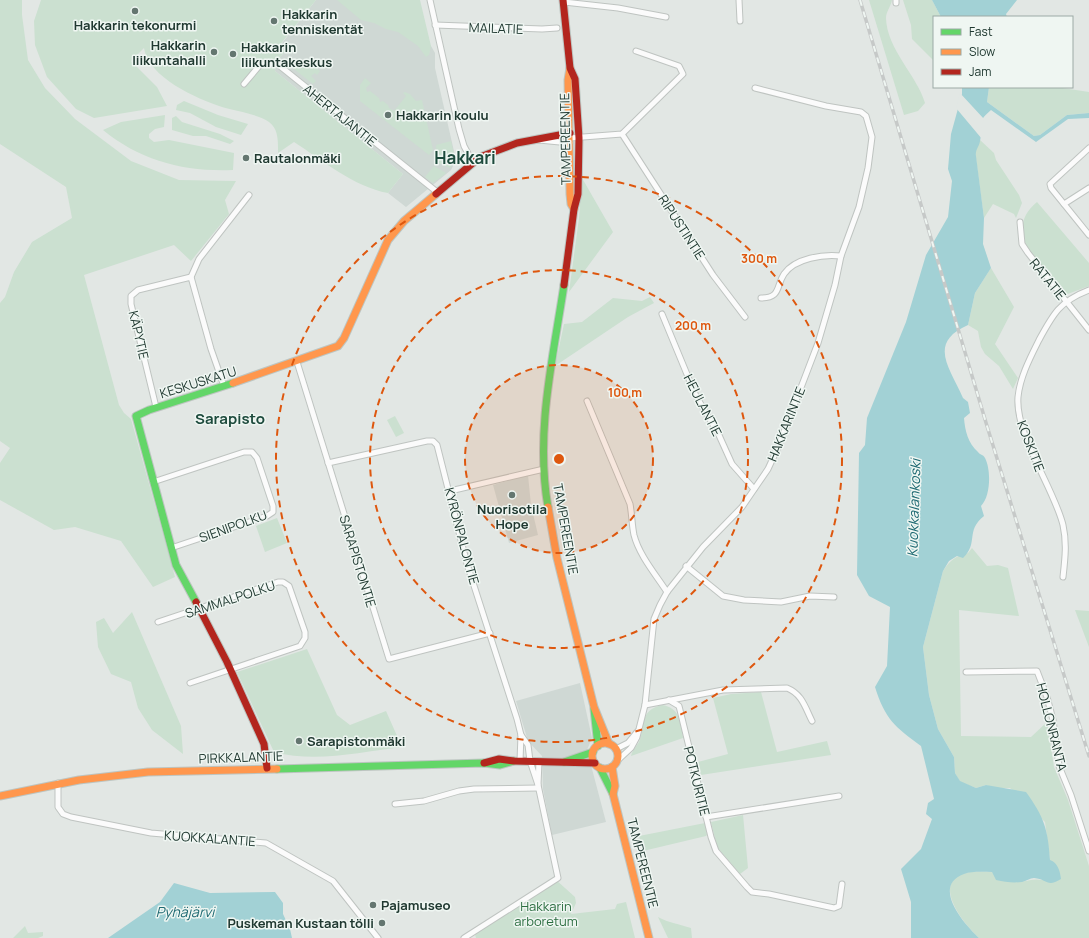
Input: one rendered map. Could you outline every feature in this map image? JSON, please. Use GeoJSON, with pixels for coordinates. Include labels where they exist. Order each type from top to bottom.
{"type":"FeatureCollection","features":[{"type":"Feature","properties":{"kind":"street"},"geometry":{"type":"LineString","coordinates":[[430,0],[458,130],[472,163]]}},
{"type":"Feature","properties":{"kind":"street"},"geometry":{"type":"LineString","coordinates":[[739,0],[740,21]]}},
{"type":"Feature","properties":{"kind":"street"},"geometry":{"type":"LineString","coordinates":[[563,1],[618,8],[666,17]]}},
{"type":"Feature","properties":{"kind":"street","name":"TAMPEREENTIE"},"geometry":{"type":"LineString","coordinates":[[563,1],[570,68],[568,80],[570,199],[574,209]]}},
{"type":"Feature","properties":{"kind":"street","name":"MAILATIE"},"geometry":{"type":"LineString","coordinates":[[435,25],[542,30],[557,28]]}},
{"type":"Feature","properties":{"kind":"street"},"geometry":{"type":"LineString","coordinates":[[570,138],[622,134],[683,74],[679,66],[636,51]]}},
{"type":"Feature","properties":{"kind":"street","name":"AHERTAJANTIE"},"geometry":{"type":"LineString","coordinates":[[244,84],[260,65],[276,63],[437,192]]}},
{"type":"Feature","properties":{"kind":"street","name":"TAMPEREENTIE"},"geometry":{"type":"LineString","coordinates":[[570,68],[575,79],[579,138],[578,194],[574,209],[569,257],[545,404],[544,469],[547,502],[557,558],[594,707],[609,744]]}},
{"type":"Feature","properties":{"kind":"street","name":"HAKKARINTIE"},"geometry":{"type":"LineString","coordinates":[[614,764],[633,746],[637,737],[637,732],[645,705],[654,619],[668,592],[686,566],[702,547],[739,510],[768,469],[779,445],[818,343],[836,285],[841,256],[859,207],[868,168],[872,137],[866,116],[861,112],[826,106],[756,88]]}},
{"type":"Feature","properties":{"kind":"street","name":"RIPUSTINTIE"},"geometry":{"type":"LineString","coordinates":[[622,134],[713,275],[745,317]]}},
{"type":"Feature","properties":{"kind":"street","name":"KESKUSKATU"},"geometry":{"type":"LineString","coordinates":[[267,768],[264,744],[230,669],[180,574],[171,548],[136,416],[156,407],[334,349],[341,342],[390,236],[404,220],[480,157],[497,149],[517,143],[570,138]]}},
{"type":"Feature","properties":{"kind":"street"},"geometry":{"type":"LineString","coordinates":[[1089,148],[1051,182],[1050,188],[1089,236]]}},
{"type":"Feature","properties":{"kind":"street"},"geometry":{"type":"LineString","coordinates":[[1064,204],[1089,188]]}},
{"type":"Feature","properties":{"kind":"street"},"geometry":{"type":"LineString","coordinates":[[224,386],[211,349],[191,276],[199,258],[249,196]]}},
{"type":"Feature","properties":{"kind":"street","name":"RATATIE"},"geometry":{"type":"LineString","coordinates":[[1020,222],[1022,244],[1089,330]]}},
{"type":"Feature","properties":{"kind":"street"},"geometry":{"type":"LineString","coordinates":[[761,298],[769,298],[773,296],[779,289],[784,274],[791,267],[816,258],[830,255],[841,256]]}},
{"type":"Feature","properties":{"kind":"street","name":"KÄPYTIE"},"geometry":{"type":"LineString","coordinates":[[156,407],[131,296],[138,290],[191,276]]}},
{"type":"Feature","properties":{"kind":"street","name":"KOSKITIE"},"geometry":{"type":"LineString","coordinates":[[1063,577],[1066,552],[1063,525],[1023,427],[1018,397],[1022,377],[1033,352],[1051,319],[1066,300],[1089,290]]}},
{"type":"Feature","properties":{"kind":"street","name":"HEULANTIE"},"geometry":{"type":"LineString","coordinates":[[662,314],[696,396],[718,433],[732,464],[754,489]]}},
{"type":"Feature","properties":{"kind":"street","name":"SARAPISTONTIE"},"geometry":{"type":"LineString","coordinates":[[297,362],[389,659],[490,633]]}},
{"type":"Feature","properties":{"kind":"street"},"geometry":{"type":"LineString","coordinates":[[588,401],[630,504],[634,535],[643,555],[668,592]]}},
{"type":"Feature","properties":{"kind":"street","name":"KYRÖNPALONTIE"},"geometry":{"type":"LineString","coordinates":[[328,463],[419,442],[433,441],[437,445],[450,491],[467,564],[521,735],[528,745],[530,761]]}},
{"type":"Feature","properties":{"kind":"street","name":"SIENIPOLKU"},"geometry":{"type":"LineString","coordinates":[[153,482],[244,452],[252,452],[257,458],[273,506],[273,512],[267,516],[171,548]]}},
{"type":"Feature","properties":{"kind":"street"},"geometry":{"type":"LineString","coordinates":[[450,491],[544,469]]}},
{"type":"Feature","properties":{"kind":"street"},"geometry":{"type":"LineString","coordinates":[[686,566],[723,596],[781,602],[810,596],[834,598]]}},
{"type":"Feature","properties":{"kind":"street","name":"SAMMALPOLKU"},"geometry":{"type":"LineString","coordinates":[[158,622],[278,582],[283,582],[289,586],[304,629],[305,638],[300,646],[190,683]]}},
{"type":"Feature","properties":{"kind":"street","name":"HOLLONRANTA"},"geometry":{"type":"LineString","coordinates":[[966,672],[1037,671],[1047,697],[1053,720],[1059,766],[1071,795],[1089,851]]}},
{"type":"Feature","properties":{"kind":"street"},"geometry":{"type":"LineString","coordinates":[[645,705],[723,690],[786,688],[794,691],[801,698],[812,721]]}},
{"type":"Feature","properties":{"kind":"street","name":"POTKURITIE"},"geometry":{"type":"LineString","coordinates":[[669,700],[679,706],[706,817],[716,851],[752,892],[769,894],[834,908],[839,906],[842,884]]}},
{"type":"Feature","properties":{"kind":"street","name":"TAMPEREENTIE"},"geometry":{"type":"LineString","coordinates":[[594,707],[596,749]]}},
{"type":"Feature","properties":{"kind":"street","name":"HAKKARINTIE"},"geometry":{"type":"LineString","coordinates":[[616,749],[628,743],[637,732]]}},
{"type":"Feature","properties":{"kind":"street","name":"KYRÖNPALONTIE"},"geometry":{"type":"LineString","coordinates":[[517,761],[521,735]]}},
{"type":"Feature","properties":{"kind":"street"},"geometry":{"type":"LineString","coordinates":[[609,744],[618,752],[614,764],[598,766],[596,749],[609,744]]}},
{"type":"Feature","properties":{"kind":"street","name":"PIRKKALANTIE"},"geometry":{"type":"LineString","coordinates":[[564,762],[596,749]]}},
{"type":"Feature","properties":{"kind":"street","name":"PIRKKALANTIE"},"geometry":{"type":"LineString","coordinates":[[0,796],[58,784],[148,772],[484,763],[500,765],[517,761],[564,762],[598,766]]}},
{"type":"Feature","properties":{"kind":"street"},"geometry":{"type":"LineString","coordinates":[[464,938],[558,878],[538,787],[530,761]]}},
{"type":"Feature","properties":{"kind":"street"},"geometry":{"type":"LineString","coordinates":[[538,787],[539,761]]}},
{"type":"Feature","properties":{"kind":"street","name":"TAMPEREENTIE"},"geometry":{"type":"LineString","coordinates":[[613,794],[615,786],[614,764]]}},
{"type":"Feature","properties":{"kind":"street","name":"TAMPEREENTIE"},"geometry":{"type":"LineString","coordinates":[[598,766],[613,794],[649,938]]}},
{"type":"Feature","properties":{"kind":"street","name":"KUOKKALANTIE"},"geometry":{"type":"LineString","coordinates":[[58,784],[58,807],[63,814],[71,817],[151,833],[266,843],[333,881],[378,938]]}},
{"type":"Feature","properties":{"kind":"street"},"geometry":{"type":"LineString","coordinates":[[395,804],[424,800],[459,791],[474,789],[538,787]]}},
{"type":"Feature","properties":{"kind":"street"},"geometry":{"type":"LineString","coordinates":[[706,817],[839,796]]}},
{"type":"Feature","properties":{"kind":"shaded area","name":"Hakkarin koulu"},"geometry":{"type":"Polygon","coordinates":[[[316,0],[371,0],[431,46],[435,53],[435,68],[456,160],[451,170],[406,207],[388,193],[403,174],[275,71],[276,63],[285,51],[279,47],[316,0]]]}},
{"type":"Feature","properties":{"kind":"shaded area"},"geometry":{"type":"Polygon","coordinates":[[[528,475],[531,505],[538,535],[509,543],[493,485],[528,475]]]}},
{"type":"Feature","properties":{"kind":"shaded area"},"geometry":{"type":"Polygon","coordinates":[[[580,683],[592,738],[587,750],[606,822],[552,835],[543,789],[542,756],[528,741],[516,701],[580,683]]]}},
{"type":"Feature","properties":{"kind":"green space"},"geometry":{"type":"Polygon","coordinates":[[[0,0],[22,0],[22,15],[28,60],[45,88],[75,119],[131,161],[179,180],[236,181],[225,200],[229,214],[191,261],[174,245],[84,275],[119,405],[124,413],[131,419],[175,577],[153,587],[121,541],[75,527],[54,530],[0,500],[0,463],[10,448],[0,441],[0,303],[5,297],[14,272],[32,242],[72,218],[66,187],[0,144],[0,0]]]}},
{"type":"Feature","properties":{"kind":"green space"},"geometry":{"type":"Polygon","coordinates":[[[41,0],[316,0],[279,46],[285,51],[276,63],[275,71],[403,174],[388,193],[375,190],[351,179],[294,142],[278,153],[278,141],[275,128],[269,122],[253,115],[222,107],[187,92],[175,85],[154,68],[147,59],[144,48],[131,61],[157,87],[167,106],[94,118],[76,109],[47,77],[35,45],[34,21],[41,0]]]}},
{"type":"Feature","properties":{"kind":"green space"},"geometry":{"type":"Polygon","coordinates":[[[337,0],[420,0],[431,46],[429,55],[426,57],[418,46],[398,32],[361,20],[337,0]]]}},
{"type":"Feature","properties":{"kind":"green space"},"geometry":{"type":"Polygon","coordinates":[[[869,0],[892,0],[886,16],[888,30],[891,41],[916,82],[925,103],[918,111],[904,115],[869,0]]]}},
{"type":"Feature","properties":{"kind":"green space"},"geometry":{"type":"Polygon","coordinates":[[[903,0],[932,0],[940,16],[933,16],[933,60],[912,39],[911,25],[903,0]]]}},
{"type":"Feature","properties":{"kind":"green space"},"geometry":{"type":"Polygon","coordinates":[[[299,63],[304,67],[309,63],[320,71],[317,75],[315,73],[311,76],[316,81],[313,84],[294,69],[299,63]]]}},
{"type":"Feature","properties":{"kind":"green space"},"geometry":{"type":"Polygon","coordinates":[[[365,78],[371,83],[366,88],[367,92],[370,91],[379,98],[380,102],[383,101],[394,111],[406,96],[403,93],[405,92],[410,94],[416,101],[422,100],[433,150],[429,155],[360,101],[360,85],[365,78]]]}},
{"type":"Feature","properties":{"kind":"green space"},"geometry":{"type":"Polygon","coordinates":[[[989,88],[1063,88],[1089,92],[1089,113],[1067,115],[1040,135],[1034,136],[987,102],[989,88]]]}},
{"type":"Feature","properties":{"kind":"green space"},"geometry":{"type":"Polygon","coordinates":[[[184,101],[218,115],[248,124],[241,135],[216,127],[190,113],[176,110],[177,105],[184,101]]]}},
{"type":"Feature","properties":{"kind":"green space"},"geometry":{"type":"Polygon","coordinates":[[[165,115],[164,127],[155,129],[149,134],[149,138],[154,142],[169,140],[234,153],[233,170],[197,169],[164,162],[132,150],[103,130],[121,122],[165,115]]]}},
{"type":"Feature","properties":{"kind":"green space"},"geometry":{"type":"Polygon","coordinates":[[[176,116],[182,122],[220,134],[234,141],[230,144],[206,136],[193,136],[172,130],[172,118],[176,116]]]}},
{"type":"Feature","properties":{"kind":"green space"},"geometry":{"type":"Polygon","coordinates":[[[980,140],[994,153],[996,160],[1019,195],[1022,203],[1016,218],[1014,214],[993,204],[984,218],[975,151],[980,140]]]}},
{"type":"Feature","properties":{"kind":"green space"},"geometry":{"type":"Polygon","coordinates":[[[451,141],[454,158],[450,168],[437,162],[436,145],[451,141]]]}},
{"type":"Feature","properties":{"kind":"green space"},"geometry":{"type":"Polygon","coordinates":[[[434,166],[446,173],[433,183],[425,177],[434,166]]]}},
{"type":"Feature","properties":{"kind":"green space"},"geometry":{"type":"Polygon","coordinates":[[[582,178],[613,232],[569,292],[579,218],[582,178]]]}},
{"type":"Feature","properties":{"kind":"green space"},"geometry":{"type":"Polygon","coordinates":[[[1037,202],[1089,263],[1089,286],[1065,295],[1046,274],[1029,250],[1024,238],[1023,226],[1027,214],[1037,202]]]}},
{"type":"Feature","properties":{"kind":"green space"},"geometry":{"type":"Polygon","coordinates":[[[991,268],[1014,307],[995,344],[1018,378],[1013,389],[999,366],[985,354],[981,347],[978,331],[968,325],[975,293],[991,268]]]}},
{"type":"Feature","properties":{"kind":"green space"},"geometry":{"type":"Polygon","coordinates":[[[650,297],[654,303],[628,317],[555,366],[564,324],[582,322],[613,298],[642,301],[650,297]]]}},
{"type":"Feature","properties":{"kind":"green space"},"geometry":{"type":"Polygon","coordinates":[[[395,416],[404,433],[396,437],[387,420],[395,416]]]}},
{"type":"Feature","properties":{"kind":"green space"},"geometry":{"type":"Polygon","coordinates":[[[277,518],[287,543],[265,552],[256,526],[277,518]]]}},
{"type":"Feature","properties":{"kind":"green space"},"geometry":{"type":"Polygon","coordinates":[[[972,548],[987,566],[998,565],[1008,568],[1019,616],[959,610],[961,736],[1031,737],[1047,722],[1054,767],[1068,800],[1089,866],[1089,938],[979,938],[960,915],[953,903],[950,892],[951,883],[958,876],[971,872],[991,872],[1021,881],[1036,879],[1042,880],[1050,860],[1045,822],[1010,788],[994,788],[986,785],[976,788],[960,782],[955,773],[954,757],[938,729],[929,695],[923,647],[943,571],[954,559],[968,553],[972,548]]]}},
{"type":"Feature","properties":{"kind":"green space"},"geometry":{"type":"Polygon","coordinates":[[[1075,610],[1089,611],[1089,647],[1075,610]]]}},
{"type":"Feature","properties":{"kind":"green space"},"geometry":{"type":"Polygon","coordinates":[[[132,612],[181,726],[183,754],[152,730],[138,708],[131,682],[111,674],[98,647],[96,622],[104,618],[113,633],[132,612]]]}},
{"type":"Feature","properties":{"kind":"green space"},"geometry":{"type":"Polygon","coordinates":[[[307,649],[337,715],[350,725],[386,711],[402,747],[322,757],[306,757],[274,752],[237,672],[307,649]]]}},
{"type":"Feature","properties":{"kind":"green space"},"geometry":{"type":"Polygon","coordinates":[[[761,692],[777,752],[827,741],[831,755],[701,775],[698,762],[728,754],[713,698],[731,694],[761,692]]]}},
{"type":"Feature","properties":{"kind":"green space"},"geometry":{"type":"Polygon","coordinates":[[[662,705],[668,706],[676,712],[682,727],[683,738],[631,756],[639,742],[646,715],[650,711],[662,705]]]}},
{"type":"Feature","properties":{"kind":"green space"},"geometry":{"type":"Polygon","coordinates":[[[743,815],[748,868],[740,874],[717,847],[711,822],[743,815]]]}},
{"type":"Feature","properties":{"kind":"green space"},"geometry":{"type":"Polygon","coordinates":[[[705,823],[706,836],[643,851],[639,836],[705,823]]]}},
{"type":"Feature","properties":{"kind":"green space","name":"Hakkarin arboretum"},"geometry":{"type":"Polygon","coordinates":[[[555,879],[575,897],[576,903],[571,914],[615,909],[617,904],[626,902],[635,938],[476,938],[474,931],[555,879]]]}},
{"type":"Feature","properties":{"kind":"green space"},"geometry":{"type":"Polygon","coordinates":[[[658,917],[691,928],[692,938],[668,938],[658,917]]]}},
{"type":"Feature","properties":{"kind":"green space"},"geometry":{"type":"Polygon","coordinates":[[[25,926],[28,933],[43,932],[43,936],[38,938],[13,938],[25,926]]]}},
{"type":"Feature","properties":{"kind":"water"},"geometry":{"type":"Polygon","coordinates":[[[932,0],[1017,0],[1006,14],[1007,16],[940,16],[932,0]]]}},
{"type":"Feature","properties":{"kind":"water","name":"Kuokkalankoski"},"geometry":{"type":"Polygon","coordinates":[[[962,88],[989,88],[987,102],[1034,136],[1040,135],[1067,115],[1089,113],[1089,118],[1068,119],[1036,142],[991,110],[981,122],[981,135],[976,154],[984,218],[983,244],[991,268],[975,293],[968,325],[955,332],[948,340],[945,348],[945,357],[963,398],[968,402],[970,413],[964,418],[965,428],[972,445],[984,457],[987,463],[989,482],[987,496],[981,506],[984,516],[978,521],[975,527],[968,553],[963,558],[957,556],[949,561],[943,571],[923,647],[929,695],[938,729],[954,757],[955,773],[960,781],[976,788],[986,785],[1026,792],[1041,816],[1048,840],[1050,860],[1055,863],[1058,868],[1061,879],[1053,883],[1034,878],[1022,882],[1006,882],[996,880],[992,872],[974,872],[964,874],[955,880],[950,887],[950,896],[959,915],[979,938],[911,938],[911,902],[901,869],[921,849],[932,819],[926,814],[928,803],[934,799],[921,746],[904,733],[887,715],[875,687],[887,666],[890,607],[869,596],[857,575],[859,453],[865,445],[867,418],[906,322],[926,255],[948,217],[952,181],[948,169],[951,134],[962,94],[962,88]]]}},
{"type":"Feature","properties":{"kind":"water","name":"Pyhäjärvi"},"geometry":{"type":"Polygon","coordinates":[[[174,883],[210,893],[275,892],[283,903],[283,914],[290,929],[292,938],[108,938],[160,902],[174,883]]]}},
{"type":"Feature","properties":{"kind":"pier"},"geometry":{"type":"Polygon","coordinates":[[[960,93],[984,119],[981,127],[982,139],[956,108],[960,93]]]}},
{"type":"Feature","properties":{"kind":"railway"},"geometry":{"type":"LineString","coordinates":[[860,0],[987,426],[1089,756]]}},
{"type":"Feature","properties":{"kind":"traffic: fast"},"geometry":{"type":"LineString","coordinates":[[548,507],[543,451],[544,423],[564,285]]}},
{"type":"Feature","properties":{"kind":"traffic: fast"},"geometry":{"type":"LineString","coordinates":[[196,602],[176,565],[136,416],[149,410],[233,383]]}},
{"type":"Feature","properties":{"kind":"traffic: fast"},"geometry":{"type":"LineString","coordinates":[[594,709],[598,746]]}},
{"type":"Feature","properties":{"kind":"traffic: fast"},"geometry":{"type":"LineString","coordinates":[[564,762],[593,752]]}},
{"type":"Feature","properties":{"kind":"traffic: fast"},"geometry":{"type":"LineString","coordinates":[[277,769],[484,763],[500,765],[514,761]]}},
{"type":"Feature","properties":{"kind":"traffic: fast"},"geometry":{"type":"LineString","coordinates":[[600,768],[613,794]]}},
{"type":"Feature","properties":{"kind":"traffic: slow"},"geometry":{"type":"LineString","coordinates":[[570,68],[568,80],[570,194],[571,204],[574,209]]}},
{"type":"Feature","properties":{"kind":"traffic: slow"},"geometry":{"type":"LineString","coordinates":[[233,383],[338,346],[344,338],[388,240],[404,221],[436,194]]}},
{"type":"Feature","properties":{"kind":"traffic: slow"},"geometry":{"type":"LineString","coordinates":[[548,507],[557,558],[594,707],[609,744]]}},
{"type":"Feature","properties":{"kind":"traffic: slow"},"geometry":{"type":"LineString","coordinates":[[605,743],[614,747],[618,756],[614,765],[605,769],[596,765],[592,756],[596,747],[605,743]]}},
{"type":"Feature","properties":{"kind":"traffic: slow"},"geometry":{"type":"LineString","coordinates":[[612,767],[615,786],[613,794],[649,938]]}},
{"type":"Feature","properties":{"kind":"traffic: slow"},"geometry":{"type":"LineString","coordinates":[[0,796],[79,780],[148,772],[277,769]]}},
{"type":"Feature","properties":{"kind":"traffic: jam"},"geometry":{"type":"LineString","coordinates":[[563,0],[570,68],[575,79],[579,138],[578,194],[574,209],[564,285]]}},
{"type":"Feature","properties":{"kind":"traffic: jam"},"geometry":{"type":"LineString","coordinates":[[436,194],[480,157],[517,143],[570,133]]}},
{"type":"Feature","properties":{"kind":"traffic: jam"},"geometry":{"type":"LineString","coordinates":[[196,602],[227,662],[264,744],[267,768]]}},
{"type":"Feature","properties":{"kind":"traffic: jam"},"geometry":{"type":"LineString","coordinates":[[484,763],[499,759],[514,761],[595,763]]}},
{"type":"Feature","properties":{"kind":"place","name":"Hakkarin tekonurmi"},"geometry":{"type":"Point","coordinates":[135,11]}},
{"type":"Feature","properties":{"kind":"place","name":"Hakkarin tenniskentät"},"geometry":{"type":"Point","coordinates":[274,21]}},
{"type":"Feature","properties":{"kind":"place","name":"Hakkarin liikuntahalli"},"geometry":{"type":"Point","coordinates":[214,52]}},
{"type":"Feature","properties":{"kind":"place","name":"Hakkarin liikuntakeskus"},"geometry":{"type":"Point","coordinates":[233,54]}},
{"type":"Feature","properties":{"kind":"place","name":"Hakkarin koulu"},"geometry":{"type":"Point","coordinates":[388,115]}},
{"type":"Feature","properties":{"kind":"place","name":"Rautalonmäki"},"geometry":{"type":"Point","coordinates":[246,158]}},
{"type":"Feature","properties":{"kind":"place","name":"Nuorisotila Hope"},"geometry":{"type":"Point","coordinates":[512,495]}},
{"type":"Feature","properties":{"kind":"place","name":"Sarapistonmäki"},"geometry":{"type":"Point","coordinates":[299,741]}},
{"type":"Feature","properties":{"kind":"place","name":"Pajamuseo"},"geometry":{"type":"Point","coordinates":[373,905]}},
{"type":"Feature","properties":{"kind":"place","name":"Puskeman Kustaan tölli"},"geometry":{"type":"Point","coordinates":[382,923]}},
{"type":"Feature","properties":{"kind":"district","name":"Hakkari"},"geometry":{"type":"Point","coordinates":[465,158]}},
{"type":"Feature","properties":{"kind":"district","name":"Sarapisto"},"geometry":{"type":"Point","coordinates":[230,419]}}]}
